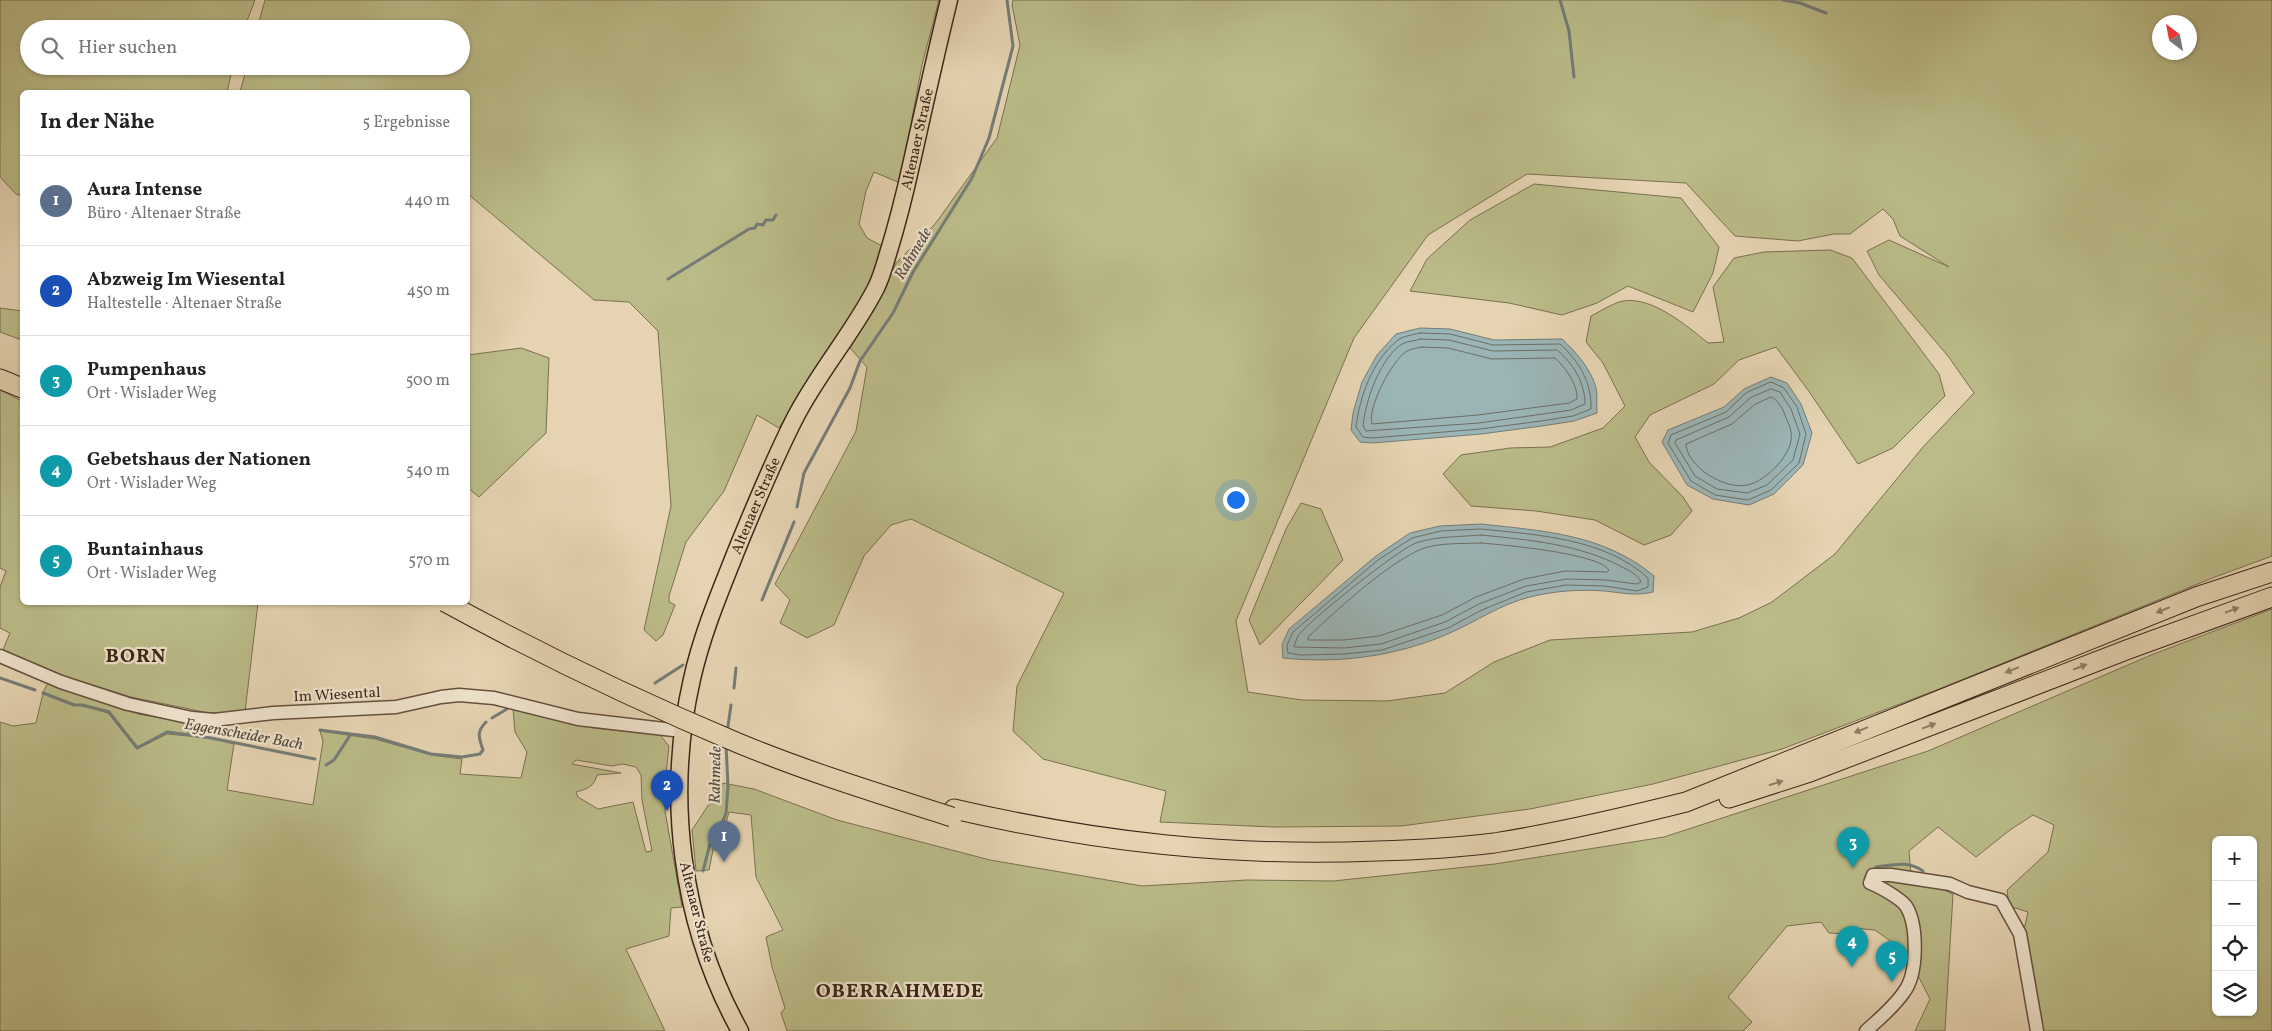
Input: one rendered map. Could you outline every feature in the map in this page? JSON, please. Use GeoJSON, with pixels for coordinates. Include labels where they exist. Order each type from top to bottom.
{"type":"FeatureCollection","features":[{"type":"Feature","properties":{"kind":"highway"},"geometry":{"type":"LineString","coordinates":[[0,370],[20,377]]}},
{"type":"Feature","properties":{"kind":"highway"},"geometry":{"type":"LineString","coordinates":[[0,379],[20,387]]}},
{"type":"Feature","properties":{"kind":"highway"},"geometry":{"type":"LineString","coordinates":[[470,605],[604,676],[745,740],[953,813],[1134,843],[1201,850],[1339,853],[1417,850],[1511,840],[1603,823],[1686,802],[2188,600],[2272,572]]}},
{"type":"Feature","properties":{"kind":"highway"},"geometry":{"type":"LineString","coordinates":[[451,605],[600,683],[739,743],[851,785],[1022,832],[1128,849],[1201,857],[1336,859],[1420,856],[1493,849],[1570,837],[1677,813],[1810,772],[2128,649],[2272,597]]}},
{"type":"Feature","properties":{"kind":"main road","name":"Altenaer Straße"},"geometry":{"type":"LineString","coordinates":[[740,1031],[719,989],[709,963],[683,860],[679,809],[682,731],[698,654],[713,610],[766,477],[796,415],[877,286],[900,217],[932,69],[950,0]]}},
{"type":"Feature","properties":{"kind":"street","name":"Im Wiesental"},"geometry":{"type":"LineString","coordinates":[[0,656],[61,682],[128,704],[192,718],[214,720],[273,713],[396,707],[441,696],[459,694],[494,698],[578,719],[682,731]]}},
{"type":"Feature","properties":{"kind":"street"},"geometry":{"type":"LineString","coordinates":[[1866,1031],[1906,991],[1916,956],[1912,923],[1905,905],[1877,885],[1870,883],[1873,875],[1892,875],[1950,884],[1968,892],[2001,900],[2020,934],[2036,1031]]}},
{"type":"Feature","properties":{"kind":"green space"},"geometry":{"type":"Polygon","coordinates":[[[0,0],[255,0],[247,20],[20,20],[20,75],[231,75],[227,90],[20,90],[20,195],[16,194],[0,177],[0,0]]]}},
{"type":"Feature","properties":{"kind":"green space"},"geometry":{"type":"Polygon","coordinates":[[[265,0],[939,0],[922,65],[900,183],[874,172],[866,191],[859,224],[867,238],[884,247],[872,279],[779,428],[757,415],[724,491],[686,542],[669,596],[669,602],[675,605],[663,635],[656,641],[644,630],[671,506],[658,331],[629,302],[594,300],[470,196],[470,90],[241,90],[245,75],[470,75],[470,20],[259,20],[265,0]]]}},
{"type":"Feature","properties":{"kind":"green space"},"geometry":{"type":"Polygon","coordinates":[[[1013,0],[2272,0],[2272,556],[2215,577],[1939,689],[1782,749],[1653,784],[1530,809],[1401,826],[1273,827],[1160,822],[1166,791],[1043,759],[1013,731],[1017,686],[1064,593],[911,519],[891,525],[864,556],[834,625],[807,638],[780,623],[790,600],[775,584],[856,431],[867,367],[850,348],[875,308],[896,263],[935,224],[997,138],[1020,45],[1012,5],[1013,0]],[[1527,174],[1428,235],[1354,338],[1236,621],[1248,692],[1302,700],[1387,701],[1445,693],[1494,662],[1550,640],[1692,632],[1739,618],[1772,602],[1835,554],[1923,447],[1974,393],[1948,356],[1879,275],[1867,251],[1889,240],[1949,267],[1900,236],[1893,219],[1883,209],[1850,234],[1834,234],[1798,241],[1735,236],[1686,183],[1527,174]]]}},
{"type":"Feature","properties":{"kind":"green space"},"geometry":{"type":"Polygon","coordinates":[[[1534,184],[1681,198],[1719,247],[1713,273],[1693,312],[1628,286],[1597,303],[1562,315],[1509,303],[1410,291],[1427,259],[1470,220],[1534,184]]]}},
{"type":"Feature","properties":{"kind":"green space"},"geometry":{"type":"Polygon","coordinates":[[[1830,250],[1852,258],[1939,374],[1945,396],[1893,448],[1858,464],[1808,390],[1776,347],[1739,360],[1714,384],[1650,415],[1635,437],[1649,462],[1683,497],[1692,511],[1671,535],[1644,545],[1595,520],[1536,511],[1471,506],[1443,474],[1461,455],[1510,448],[1550,447],[1603,428],[1625,406],[1603,363],[1586,342],[1591,316],[1623,301],[1646,303],[1668,314],[1708,343],[1724,342],[1713,287],[1734,258],[1764,252],[1830,250]]]}},
{"type":"Feature","properties":{"kind":"green space"},"geometry":{"type":"Polygon","coordinates":[[[0,308],[20,311],[20,339],[0,332],[0,308]]]}},
{"type":"Feature","properties":{"kind":"green space"},"geometry":{"type":"Polygon","coordinates":[[[521,348],[549,358],[546,433],[479,497],[470,490],[470,355],[521,348]]]}},
{"type":"Feature","properties":{"kind":"green space"},"geometry":{"type":"Polygon","coordinates":[[[0,390],[20,400],[20,605],[258,605],[245,712],[209,713],[131,697],[48,671],[2,652],[10,633],[0,628],[0,587],[6,571],[0,568],[0,390]]]}},
{"type":"Feature","properties":{"kind":"green space"},"geometry":{"type":"Polygon","coordinates":[[[1301,503],[1321,509],[1343,560],[1260,645],[1249,620],[1286,529],[1301,503]]]}},
{"type":"Feature","properties":{"kind":"green space"},"geometry":{"type":"Polygon","coordinates":[[[2272,609],[2272,1031],[2040,1031],[2023,934],[2028,912],[2009,906],[2007,890],[2048,852],[2054,825],[2033,815],[2010,830],[1976,857],[1938,827],[1909,851],[1911,876],[1953,894],[1945,1031],[1915,1031],[1930,999],[1906,952],[1875,930],[1852,928],[1846,934],[1829,933],[1821,922],[1787,926],[1728,997],[1752,1022],[1743,1031],[787,1031],[781,1013],[785,1008],[772,967],[766,937],[783,930],[756,877],[751,815],[729,812],[726,823],[715,840],[709,870],[696,871],[692,830],[723,783],[754,789],[837,820],[990,860],[1142,886],[1247,880],[1333,881],[1495,864],[1664,837],[1928,751],[2151,655],[2272,609]]]}},
{"type":"Feature","properties":{"kind":"green space"},"geometry":{"type":"Polygon","coordinates":[[[48,683],[138,714],[190,723],[188,734],[167,732],[138,747],[109,711],[74,704],[43,692],[48,683]]]}},
{"type":"Feature","properties":{"kind":"green space"},"geometry":{"type":"Polygon","coordinates":[[[43,693],[74,705],[82,705],[108,713],[137,749],[167,734],[211,738],[234,744],[227,790],[313,805],[323,741],[320,731],[375,739],[431,755],[462,759],[460,774],[521,778],[527,752],[515,732],[513,708],[594,728],[660,735],[669,746],[664,795],[665,811],[682,907],[671,908],[669,936],[626,949],[665,1031],[0,1031],[0,722],[13,726],[36,723],[43,693]],[[576,760],[572,764],[621,773],[597,775],[590,787],[576,792],[578,797],[598,809],[633,802],[646,852],[652,851],[642,800],[641,775],[636,767],[623,764],[612,766],[576,760]]]}},
{"type":"Feature","properties":{"kind":"water"},"geometry":{"type":"Polygon","coordinates":[[[1420,328],[1450,329],[1494,340],[1562,339],[1578,355],[1591,374],[1597,391],[1597,413],[1574,421],[1481,434],[1373,443],[1360,442],[1351,430],[1353,413],[1362,382],[1377,355],[1396,334],[1420,328]]]}},
{"type":"Feature","properties":{"kind":"water"},"geometry":{"type":"Polygon","coordinates":[[[1771,377],[1787,383],[1801,404],[1812,433],[1803,465],[1774,494],[1749,505],[1713,499],[1687,485],[1662,442],[1668,430],[1724,407],[1744,389],[1771,377]]]}},
{"type":"Feature","properties":{"kind":"water"},"geometry":{"type":"Polygon","coordinates":[[[1481,524],[1550,532],[1594,543],[1615,551],[1635,562],[1654,576],[1653,592],[1635,594],[1586,590],[1548,593],[1519,600],[1450,633],[1389,653],[1326,660],[1283,658],[1282,645],[1289,629],[1376,556],[1410,533],[1440,526],[1481,524]]]}},
{"type":"Feature","properties":{"kind":"waterway","name":"Rahmede"},"geometry":{"type":"LineString","coordinates":[[797,507],[804,473],[850,388],[860,361],[893,313],[913,272],[972,178],[989,138],[1013,46],[1007,0]]}},
{"type":"Feature","properties":{"kind":"waterway"},"geometry":{"type":"LineString","coordinates":[[1560,0],[1569,31],[1574,77]]}},
{"type":"Feature","properties":{"kind":"waterway"},"geometry":{"type":"LineString","coordinates":[[1783,0],[1800,3],[1826,13]]}},
{"type":"Feature","properties":{"kind":"waterway"},"geometry":{"type":"LineString","coordinates":[[668,279],[749,229],[755,228],[757,224],[763,225],[766,220],[773,220],[776,215]]}},
{"type":"Feature","properties":{"kind":"waterway","name":"Rahmede"},"geometry":{"type":"LineString","coordinates":[[762,600],[794,522]]}},
{"type":"Feature","properties":{"kind":"waterway","name":"Eggenscheider Bach"},"geometry":{"type":"LineString","coordinates":[[655,683],[683,665]]}},
{"type":"Feature","properties":{"kind":"waterway","name":"Rahmede"},"geometry":{"type":"LineString","coordinates":[[734,688],[736,668]]}},
{"type":"Feature","properties":{"kind":"waterway","name":"Eggenscheider Bach"},"geometry":{"type":"LineString","coordinates":[[0,678],[35,690]]}},
{"type":"Feature","properties":{"kind":"waterway","name":"Eggenscheider Bach"},"geometry":{"type":"LineString","coordinates":[[43,693],[74,705],[82,705],[109,712],[137,748],[167,732],[211,738],[315,759]]}},
{"type":"Feature","properties":{"kind":"waterway","name":"Rahmede"},"geometry":{"type":"LineString","coordinates":[[727,733],[731,705]]}},
{"type":"Feature","properties":{"kind":"waterway","name":"Eggenscheider Bach"},"geometry":{"type":"LineString","coordinates":[[492,718],[507,709]]}},
{"type":"Feature","properties":{"kind":"waterway","name":"Eggenscheider Bach"},"geometry":{"type":"LineString","coordinates":[[326,765],[334,760],[351,734],[375,737],[431,754],[462,757],[480,754],[483,750],[480,732],[486,722]]}},
{"type":"Feature","properties":{"kind":"waterway"},"geometry":{"type":"LineString","coordinates":[[320,730],[351,734]]}},
{"type":"Feature","properties":{"kind":"waterway","name":"Rahmede"},"geometry":{"type":"LineString","coordinates":[[703,871],[710,844],[720,829],[726,813],[728,787],[726,744]]}},
{"type":"Feature","properties":{"kind":"waterway"},"geometry":{"type":"LineString","coordinates":[[1876,867],[1906,864],[1923,871]]}},
{"type":"Feature","properties":{"kind":"place","name":"Abzweig Im Wiesental"},"geometry":{"type":"Point","coordinates":[667,811]}},
{"type":"Feature","properties":{"kind":"place","name":"Aura Intense"},"geometry":{"type":"Point","coordinates":[724,862]}},
{"type":"Feature","properties":{"kind":"place","name":"Pumpenhaus"},"geometry":{"type":"Point","coordinates":[1853,868]}},
{"type":"Feature","properties":{"kind":"place","name":"Gebetshaus der Nationen"},"geometry":{"type":"Point","coordinates":[1852,967]}},
{"type":"Feature","properties":{"kind":"place","name":"Buntainhaus"},"geometry":{"type":"Point","coordinates":[1892,982]}},
{"type":"Feature","properties":{"kind":"district","name":"BORN"},"geometry":{"type":"Point","coordinates":[136,655]}},
{"type":"Feature","properties":{"kind":"district","name":"OBERRAHMEDE"},"geometry":{"type":"Point","coordinates":[900,990]}}]}
